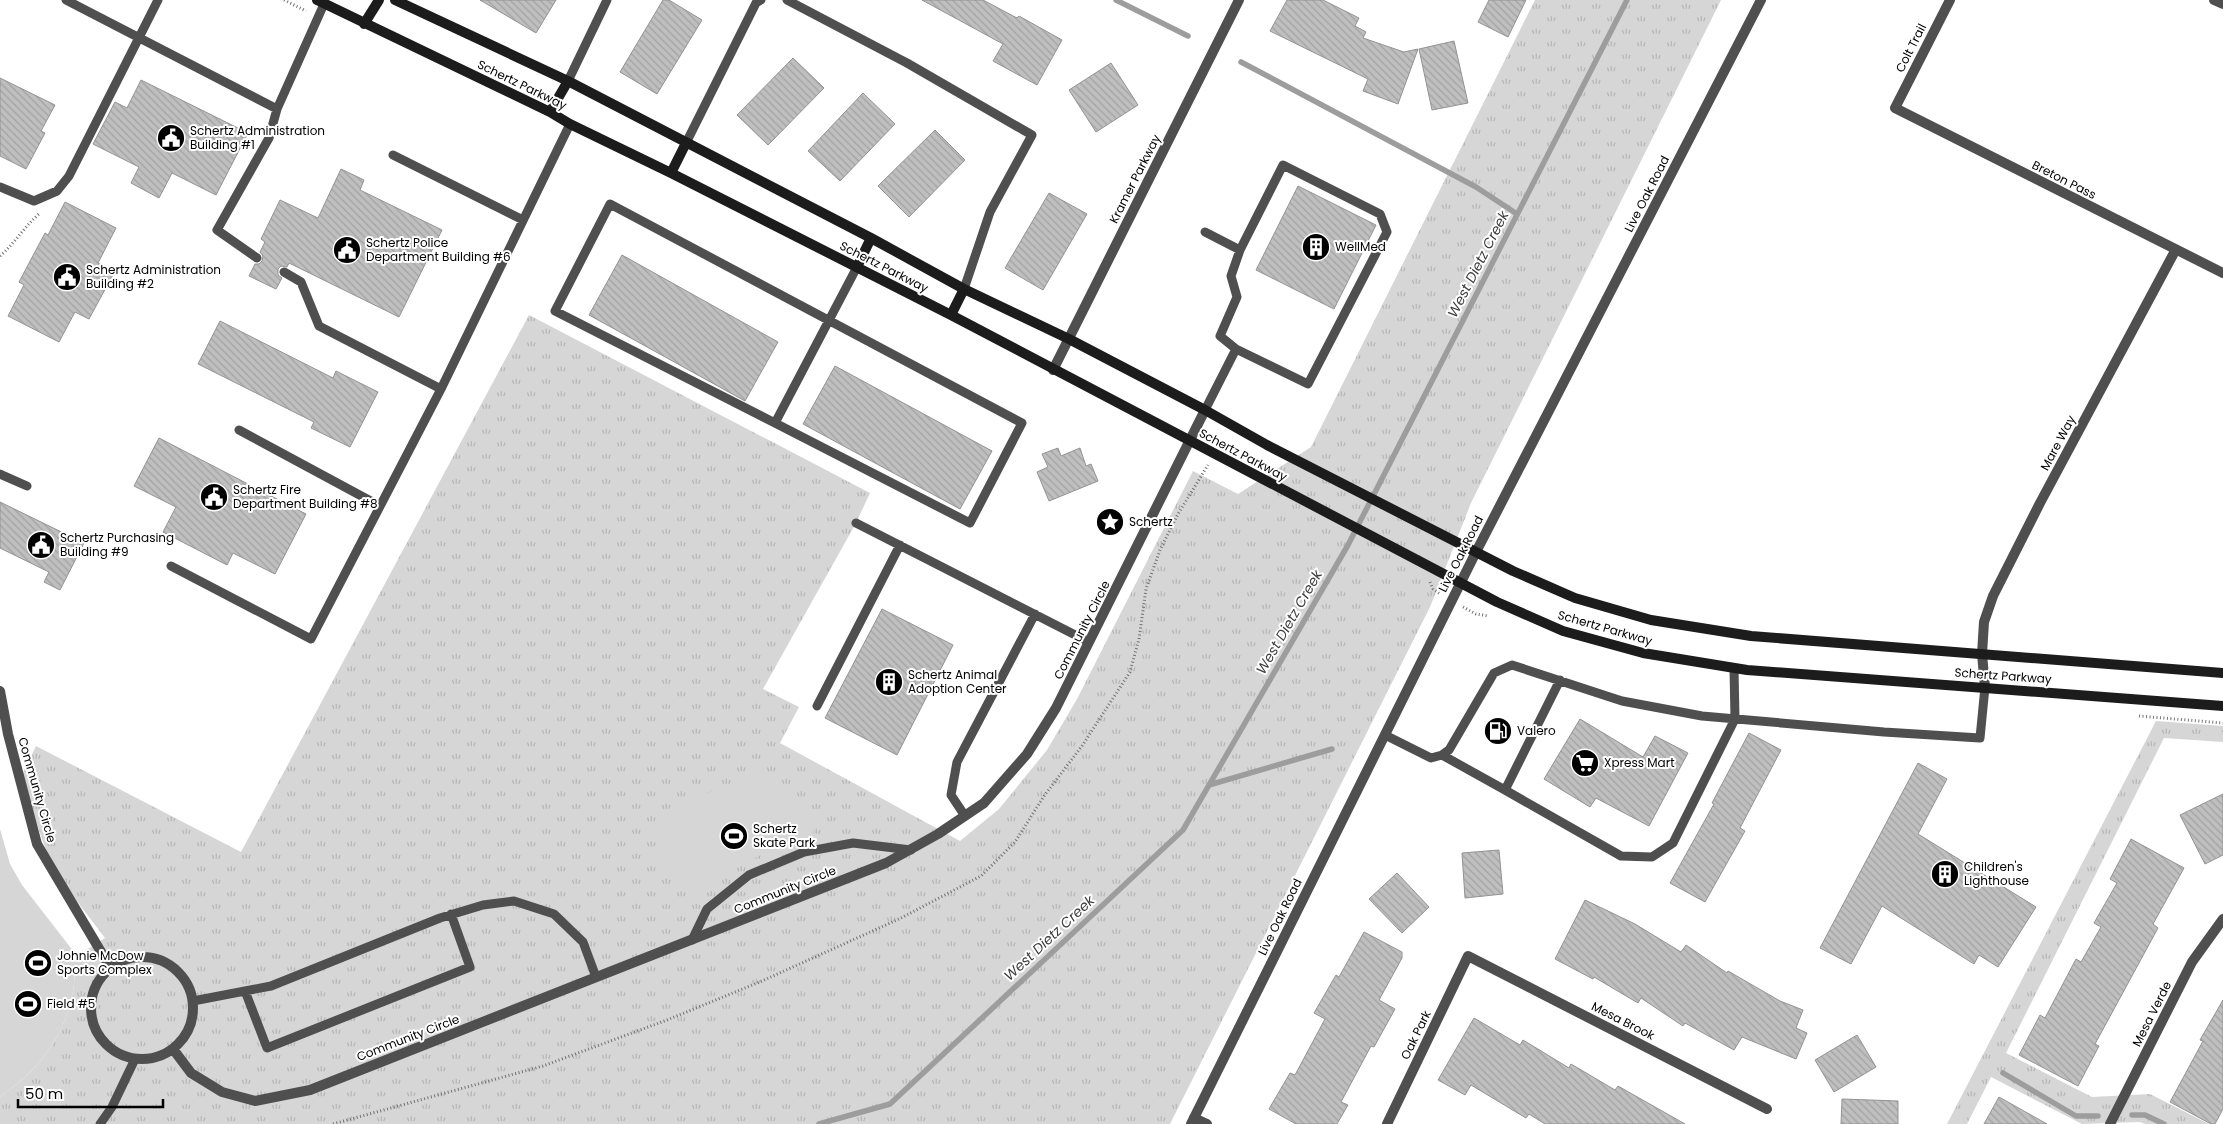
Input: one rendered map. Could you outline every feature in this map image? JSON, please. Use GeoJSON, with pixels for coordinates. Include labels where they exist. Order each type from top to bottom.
{"type":"FeatureCollection","features":[{"type":"Feature","properties":{"kind":"main road"},"geometry":{"type":"LineString","coordinates":[[364,24],[378,0]]}},
{"type":"Feature","properties":{"kind":"main road","name":"Schertz Parkway"},"geometry":{"type":"LineString","coordinates":[[395,0],[568,81],[871,238],[964,289],[1069,339],[1205,410],[1267,446],[1513,571],[1575,598],[1651,620],[1751,636],[2223,673]]}},
{"type":"Feature","properties":{"kind":"main road","name":"Schertz Parkway"},"geometry":{"type":"LineString","coordinates":[[321,2],[550,112],[570,124],[858,267],[1460,583],[1497,602],[1564,631],[1643,653],[1734,668],[1985,686],[2223,706]]}},
{"type":"Feature","properties":{"kind":"main road"},"geometry":{"type":"LineString","coordinates":[[550,112],[568,81]]}},
{"type":"Feature","properties":{"kind":"main road"},"geometry":{"type":"LineString","coordinates":[[671,173],[686,143]]}},
{"type":"Feature","properties":{"kind":"main road"},"geometry":{"type":"LineString","coordinates":[[858,267],[871,238]]}},
{"type":"Feature","properties":{"kind":"main road"},"geometry":{"type":"LineString","coordinates":[[951,315],[964,289]]}},
{"type":"Feature","properties":{"kind":"street","name":"Kramer Parkway"},"geometry":{"type":"LineString","coordinates":[[1053,370],[1239,0]]}},
{"type":"Feature","properties":{"kind":"street","name":"Live Oak Road"},"geometry":{"type":"LineString","coordinates":[[1193,1121],[1460,583],[1761,0]]}},
{"type":"Feature","properties":{"kind":"street","name":"Colt Trail"},"geometry":{"type":"LineString","coordinates":[[1895,108],[1950,0]]}},
{"type":"Feature","properties":{"kind":"street"},"geometry":{"type":"LineString","coordinates":[[2214,0],[2223,4]]}},
{"type":"Feature","properties":{"kind":"street","name":"Breton Pass"},"geometry":{"type":"LineString","coordinates":[[1895,108],[2175,251],[2223,273]]}},
{"type":"Feature","properties":{"kind":"street","name":"Mare Way"},"geometry":{"type":"LineString","coordinates":[[1985,686],[1982,654],[1984,622],[1993,596],[2040,503],[2175,251]]}},
{"type":"Feature","properties":{"kind":"street","name":"Community Circle"},"geometry":{"type":"LineString","coordinates":[[174,1049],[191,1073],[222,1092],[255,1100],[310,1090],[886,863],[911,850],[984,803],[1027,754],[1056,708],[1205,410]]}},
{"type":"Feature","properties":{"kind":"street","name":"Community Circle"},"geometry":{"type":"LineString","coordinates":[[0,691],[37,844],[110,967]]}},
{"type":"Feature","properties":{"kind":"street","name":"Mesa Verde"},"geometry":{"type":"LineString","coordinates":[[2110,1124],[2192,962],[2223,919]]}},
{"type":"Feature","properties":{"kind":"street"},"geometry":{"type":"LineString","coordinates":[[149,956],[166,961],[183,976],[192,994],[193,1001],[193,1014],[187,1034],[174,1049],[155,1058],[135,1059],[116,1053],[100,1040],[92,1021],[90,1001],[97,982],[110,967],[128,957],[149,956]]}},
{"type":"Feature","properties":{"kind":"street","name":"Mesa Brook"},"geometry":{"type":"LineString","coordinates":[[1468,956],[1767,1109]]}},
{"type":"Feature","properties":{"kind":"street","name":"Oak Park"},"geometry":{"type":"LineString","coordinates":[[1387,1124],[1468,956]]}},
{"type":"Feature","properties":{"kind":"street"},"geometry":{"type":"LineString","coordinates":[[1193,1121],[1207,1124]]}},
{"type":"Feature","properties":{"kind":"lane"},"geometry":{"type":"LineString","coordinates":[[66,0],[277,109]]}},
{"type":"Feature","properties":{"kind":"lane"},"geometry":{"type":"LineString","coordinates":[[0,187],[34,201],[57,191],[69,176],[158,0]]}},
{"type":"Feature","properties":{"kind":"lane"},"geometry":{"type":"LineString","coordinates":[[568,81],[607,0]]}},
{"type":"Feature","properties":{"kind":"lane"},"geometry":{"type":"LineString","coordinates":[[686,143],[756,3],[761,0]]}},
{"type":"Feature","properties":{"kind":"lane"},"geometry":{"type":"LineString","coordinates":[[787,0],[907,64],[1032,135],[990,212],[964,289]]}},
{"type":"Feature","properties":{"kind":"lane"},"geometry":{"type":"LineString","coordinates":[[257,258],[217,230],[269,138],[277,109],[321,2]]}},
{"type":"Feature","properties":{"kind":"lane"},"geometry":{"type":"LineString","coordinates":[[171,566],[311,639],[441,389],[570,124]]}},
{"type":"Feature","properties":{"kind":"lane"},"geometry":{"type":"LineString","coordinates":[[393,155],[523,220]]}},
{"type":"Feature","properties":{"kind":"lane"},"geometry":{"type":"LineString","coordinates":[[1283,165],[1380,214],[1387,232],[1308,384],[1236,349],[1220,336],[1237,297],[1231,276],[1240,250],[1283,165]]}},
{"type":"Feature","properties":{"kind":"lane"},"geometry":{"type":"LineString","coordinates":[[610,204],[1022,423],[970,523],[775,423],[555,311],[610,204]]}},
{"type":"Feature","properties":{"kind":"lane"},"geometry":{"type":"LineString","coordinates":[[1205,232],[1240,250]]}},
{"type":"Feature","properties":{"kind":"lane"},"geometry":{"type":"LineString","coordinates":[[775,423],[858,267]]}},
{"type":"Feature","properties":{"kind":"lane"},"geometry":{"type":"LineString","coordinates":[[284,272],[301,282],[319,326],[441,389]]}},
{"type":"Feature","properties":{"kind":"lane"},"geometry":{"type":"LineString","coordinates":[[1205,410],[1236,349]]}},
{"type":"Feature","properties":{"kind":"lane"},"geometry":{"type":"LineString","coordinates":[[239,430],[380,506]]}},
{"type":"Feature","properties":{"kind":"lane"},"geometry":{"type":"LineString","coordinates":[[0,474],[27,486]]}},
{"type":"Feature","properties":{"kind":"lane"},"geometry":{"type":"LineString","coordinates":[[856,523],[1089,642]]}},
{"type":"Feature","properties":{"kind":"lane"},"geometry":{"type":"LineString","coordinates":[[817,706],[900,545]]}},
{"type":"Feature","properties":{"kind":"lane"},"geometry":{"type":"LineString","coordinates":[[965,816],[951,795],[957,762],[1035,614]]}},
{"type":"Feature","properties":{"kind":"lane"},"geometry":{"type":"LineString","coordinates":[[1385,734],[1431,758],[1442,755],[1449,750],[1494,673],[1512,665],[1622,700],[1702,716],[1980,738],[1985,686]]}},
{"type":"Feature","properties":{"kind":"lane"},"geometry":{"type":"LineString","coordinates":[[1442,755],[1621,856],[1652,857],[1673,843],[1735,719],[1734,668]]}},
{"type":"Feature","properties":{"kind":"lane"},"geometry":{"type":"LineString","coordinates":[[1505,790],[1560,680]]}},
{"type":"Feature","properties":{"kind":"lane"},"geometry":{"type":"LineString","coordinates":[[692,940],[707,909],[749,875],[796,855],[853,843],[911,850]]}},
{"type":"Feature","properties":{"kind":"lane"},"geometry":{"type":"LineString","coordinates":[[193,1001],[270,986],[451,914],[483,905],[514,901],[554,914],[583,942],[596,977]]}},
{"type":"Feature","properties":{"kind":"lane"},"geometry":{"type":"LineString","coordinates":[[245,991],[267,1048],[470,967],[451,914]]}},
{"type":"Feature","properties":{"kind":"lane"},"geometry":{"type":"LineString","coordinates":[[100,1124],[112,1107],[135,1059]]}},
{"type":"Feature","properties":{"kind":"path"},"geometry":{"type":"LineString","coordinates":[[0,256],[13,246],[28,224],[40,213]]}},
{"type":"Feature","properties":{"kind":"green space"},"geometry":{"type":"Polygon","coordinates":[[[1535,0],[1721,0],[1471,503],[1430,607],[1170,1124],[0,1124],[0,1097],[38,1064],[48,1052],[63,1024],[73,991],[77,956],[105,938],[66,885],[43,843],[22,775],[36,746],[241,852],[529,315],[870,493],[856,523],[763,689],[799,707],[780,743],[960,841],[999,809],[1047,750],[1077,699],[1193,471],[1238,494],[1311,447],[1535,0]]]}},
{"type":"Feature","properties":{"kind":"green space"},"geometry":{"type":"Polygon","coordinates":[[[2156,721],[2223,726],[2223,742],[2164,738],[2006,1053],[2092,1097],[2150,1094],[2209,1124],[2145,1124],[2140,1122],[2082,1124],[1991,1077],[1967,1124],[1947,1124],[2156,721]]]}},
{"type":"Feature","properties":{"kind":"green space","name":"Schertz Skate Park"},"geometry":{"type":"Polygon","coordinates":[[[755,775],[777,780],[794,794],[807,813],[814,835],[781,846],[752,859],[697,896],[670,870],[662,858],[657,841],[657,833],[662,817],[675,805],[755,775]]]}},
{"type":"Feature","properties":{"kind":"green space","name":"Field #5"},"geometry":{"type":"Polygon","coordinates":[[[0,829],[10,864],[22,885],[77,956],[69,1008],[56,1038],[38,1064],[0,1097],[0,829]]]}},
{"type":"Feature","properties":{"kind":"building"},"geometry":{"type":"Polygon","coordinates":[[[480,0],[556,0],[536,33],[480,0]]]}},
{"type":"Feature","properties":{"kind":"building"},"geometry":{"type":"Polygon","coordinates":[[[663,0],[669,0],[702,20],[657,94],[620,72],[663,0]]]}},
{"type":"Feature","properties":{"kind":"building"},"geometry":{"type":"Polygon","coordinates":[[[922,0],[983,0],[1017,18],[1019,16],[1062,40],[1037,85],[993,61],[1003,44],[922,0]]]}},
{"type":"Feature","properties":{"kind":"building"},"geometry":{"type":"Polygon","coordinates":[[[1287,0],[1323,0],[1359,18],[1355,26],[1366,32],[1363,38],[1404,52],[1418,49],[1398,104],[1363,91],[1368,79],[1270,31],[1287,0]]]}},
{"type":"Feature","properties":{"kind":"building"},"geometry":{"type":"Polygon","coordinates":[[[1489,0],[1526,0],[1508,37],[1478,22],[1489,0]]]}},
{"type":"Feature","properties":{"kind":"building"},"geometry":{"type":"Polygon","coordinates":[[[1454,41],[1468,103],[1432,110],[1419,49],[1454,41]]]}},
{"type":"Feature","properties":{"kind":"building"},"geometry":{"type":"Polygon","coordinates":[[[793,58],[824,88],[768,145],[737,115],[793,58]]]}},
{"type":"Feature","properties":{"kind":"building"},"geometry":{"type":"Polygon","coordinates":[[[1111,63],[1138,105],[1096,132],[1069,90],[1111,63]]]}},
{"type":"Feature","properties":{"kind":"building"},"geometry":{"type":"Polygon","coordinates":[[[0,78],[55,105],[41,131],[45,133],[26,169],[0,156],[0,78]]]}},
{"type":"Feature","properties":{"kind":"building","name":"Schertz Administration Building #1"},"geometry":{"type":"Polygon","coordinates":[[[141,80],[248,133],[216,195],[172,173],[159,198],[131,183],[139,167],[93,144],[115,102],[127,108],[141,80]]]}},
{"type":"Feature","properties":{"kind":"building"},"geometry":{"type":"Polygon","coordinates":[[[863,93],[895,124],[840,181],[808,151],[863,93]]]}},
{"type":"Feature","properties":{"kind":"building"},"geometry":{"type":"Polygon","coordinates":[[[935,130],[965,160],[909,217],[878,186],[935,130]]]}},
{"type":"Feature","properties":{"kind":"building","name":"Schertz Police Department Building #6"},"geometry":{"type":"Polygon","coordinates":[[[341,169],[364,180],[360,190],[442,230],[399,317],[289,263],[287,267],[281,266],[278,269],[278,275],[282,278],[276,289],[249,276],[255,264],[259,264],[262,261],[263,256],[260,252],[265,242],[261,239],[280,200],[318,218],[341,169]]]}},
{"type":"Feature","properties":{"kind":"building","name":"WellMed"},"geometry":{"type":"Polygon","coordinates":[[[1298,186],[1376,225],[1334,309],[1256,270],[1298,186]]]}},
{"type":"Feature","properties":{"kind":"building"},"geometry":{"type":"Polygon","coordinates":[[[1049,193],[1087,214],[1043,290],[1005,268],[1049,193]]]}},
{"type":"Feature","properties":{"kind":"building","name":"Schertz Administration Building #2"},"geometry":{"type":"Polygon","coordinates":[[[65,202],[116,228],[98,263],[115,271],[89,319],[75,312],[59,342],[8,316],[24,285],[19,282],[45,233],[48,235],[65,202]]]}},
{"type":"Feature","properties":{"kind":"building"},"geometry":{"type":"Polygon","coordinates":[[[622,255],[778,342],[745,401],[589,315],[622,255]]]}},
{"type":"Feature","properties":{"kind":"building"},"geometry":{"type":"Polygon","coordinates":[[[220,321],[333,378],[336,371],[378,392],[350,447],[311,428],[314,422],[198,364],[220,321]]]}},
{"type":"Feature","properties":{"kind":"building"},"geometry":{"type":"Polygon","coordinates":[[[835,366],[992,451],[960,509],[803,424],[835,366]]]}},
{"type":"Feature","properties":{"kind":"building","name":"Schertz Fire Department Building #8"},"geometry":{"type":"Polygon","coordinates":[[[159,438],[306,514],[275,574],[233,553],[227,565],[163,532],[176,507],[134,486],[159,438]]]}},
{"type":"Feature","properties":{"kind":"building"},"geometry":{"type":"Polygon","coordinates":[[[1058,448],[1061,456],[1080,448],[1086,466],[1091,464],[1098,481],[1049,501],[1037,472],[1048,467],[1042,454],[1058,448]]]}},
{"type":"Feature","properties":{"kind":"building","name":"Schertz Purchasing Building #9"},"geometry":{"type":"Polygon","coordinates":[[[0,502],[84,543],[60,590],[44,582],[49,572],[0,548],[0,502]]]}},
{"type":"Feature","properties":{"kind":"building","name":"Schertz Animal Adoption Center"},"geometry":{"type":"Polygon","coordinates":[[[882,609],[953,645],[897,755],[825,718],[882,609]]]}},
{"type":"Feature","properties":{"kind":"building"},"geometry":{"type":"Polygon","coordinates":[[[1580,719],[1643,757],[1655,736],[1688,753],[1649,826],[1596,798],[1590,807],[1544,779],[1580,719]]]}},
{"type":"Feature","properties":{"kind":"building"},"geometry":{"type":"Polygon","coordinates":[[[1749,733],[1781,750],[1740,828],[1745,831],[1705,902],[1670,883],[1714,804],[1712,803],[1749,733]]]}},
{"type":"Feature","properties":{"kind":"building"},"geometry":{"type":"Polygon","coordinates":[[[1918,763],[1947,779],[1918,834],[2036,907],[1998,967],[1979,955],[1974,964],[1882,906],[1851,964],[1820,948],[1918,763]]]}},
{"type":"Feature","properties":{"kind":"building"},"geometry":{"type":"Polygon","coordinates":[[[2223,794],[2223,855],[2205,864],[2180,815],[2223,794]]]}},
{"type":"Feature","properties":{"kind":"building"},"geometry":{"type":"Polygon","coordinates":[[[2131,839],[2184,868],[2153,924],[2158,928],[2095,1044],[2099,1046],[2078,1086],[2019,1055],[2040,1015],[2045,1018],[2076,959],[2081,962],[2101,927],[2094,923],[2117,883],[2110,879],[2131,839]]]}},
{"type":"Feature","properties":{"kind":"building"},"geometry":{"type":"Polygon","coordinates":[[[1499,850],[1503,894],[1465,898],[1462,853],[1499,850]]]}},
{"type":"Feature","properties":{"kind":"building"},"geometry":{"type":"Polygon","coordinates":[[[1397,873],[1429,907],[1402,933],[1369,899],[1397,873]]]}},
{"type":"Feature","properties":{"kind":"building"},"geometry":{"type":"Polygon","coordinates":[[[1585,900],[1635,924],[1681,952],[1686,945],[1727,973],[1728,971],[1780,1001],[1803,1010],[1796,1028],[1807,1033],[1796,1059],[1742,1037],[1734,1050],[1685,1023],[1683,1026],[1641,998],[1638,1003],[1594,977],[1593,979],[1555,959],[1585,900]]]}},
{"type":"Feature","properties":{"kind":"building"},"geometry":{"type":"Polygon","coordinates":[[[1364,932],[1402,952],[1402,958],[1379,1000],[1395,1009],[1374,1047],[1371,1046],[1341,1102],[1348,1105],[1337,1124],[1296,1124],[1269,1109],[1290,1073],[1295,1075],[1325,1019],[1314,1013],[1336,975],[1339,977],[1364,932]]]}},
{"type":"Feature","properties":{"kind":"building"},"geometry":{"type":"Polygon","coordinates":[[[2223,1000],[2223,1109],[2215,1124],[2211,1124],[2170,1102],[2203,1041],[2200,1040],[2223,1000]]]}},
{"type":"Feature","properties":{"kind":"building"},"geometry":{"type":"Polygon","coordinates":[[[1474,1018],[1520,1045],[1523,1040],[1569,1068],[1571,1064],[1615,1090],[1618,1086],[1685,1124],[1545,1124],[1529,1114],[1526,1118],[1471,1085],[1465,1095],[1438,1080],[1474,1018]]]}},
{"type":"Feature","properties":{"kind":"building"},"geometry":{"type":"Polygon","coordinates":[[[1857,1035],[1876,1067],[1834,1092],[1815,1060],[1857,1035]]]}},
{"type":"Feature","properties":{"kind":"building"},"geometry":{"type":"Polygon","coordinates":[[[1999,1097],[2047,1124],[1984,1124],[1999,1097]]]}},
{"type":"Feature","properties":{"kind":"building"},"geometry":{"type":"Polygon","coordinates":[[[1842,1099],[1898,1101],[1898,1124],[1841,1124],[1842,1099]]]}},
{"type":"Feature","properties":{"kind":"waterway"},"geometry":{"type":"LineString","coordinates":[[1116,0],[1188,36]]}},
{"type":"Feature","properties":{"kind":"waterway","name":"West Dietz Creek"},"geometry":{"type":"LineString","coordinates":[[819,1124],[890,1104],[1183,830],[1348,545],[1627,0]]}},
{"type":"Feature","properties":{"kind":"waterway"},"geometry":{"type":"LineString","coordinates":[[1241,62],[1476,187],[1517,214]]}},
{"type":"Feature","properties":{"kind":"waterway"},"geometry":{"type":"LineString","coordinates":[[1209,785],[1332,749]]}},
{"type":"Feature","properties":{"kind":"waterway"},"geometry":{"type":"LineString","coordinates":[[2003,1073],[2076,1116],[2098,1116]]}},
{"type":"Feature","properties":{"kind":"waterway"},"geometry":{"type":"LineString","coordinates":[[2132,1115],[2145,1115],[2164,1124]]}},
{"type":"Feature","properties":{"kind":"place","name":"Schertz Administration Building #1"},"geometry":{"type":"Point","coordinates":[171,138]}},
{"type":"Feature","properties":{"kind":"place","name":"WellMed"},"geometry":{"type":"Point","coordinates":[1316,247]}},
{"type":"Feature","properties":{"kind":"place","name":"Schertz Police Department Building #6"},"geometry":{"type":"Point","coordinates":[347,250]}},
{"type":"Feature","properties":{"kind":"place","name":"Schertz Administration Building #2"},"geometry":{"type":"Point","coordinates":[67,277]}},
{"type":"Feature","properties":{"kind":"place","name":"Schertz Fire Department Building #8"},"geometry":{"type":"Point","coordinates":[214,497]}},
{"type":"Feature","properties":{"kind":"place","name":"Schertz"},"geometry":{"type":"Point","coordinates":[1110,522]}},
{"type":"Feature","properties":{"kind":"place","name":"Schertz Purchasing Building #9"},"geometry":{"type":"Point","coordinates":[41,545]}},
{"type":"Feature","properties":{"kind":"place","name":"Schertz Animal Adoption Center"},"geometry":{"type":"Point","coordinates":[889,682]}},
{"type":"Feature","properties":{"kind":"place","name":"Valero"},"geometry":{"type":"Point","coordinates":[1498,731]}},
{"type":"Feature","properties":{"kind":"place","name":"Xpress Mart"},"geometry":{"type":"Point","coordinates":[1585,763]}},
{"type":"Feature","properties":{"kind":"place","name":"Schertz Skate Park"},"geometry":{"type":"Point","coordinates":[734,836]}},
{"type":"Feature","properties":{"kind":"place","name":"Children's Lighthouse"},"geometry":{"type":"Point","coordinates":[1945,874]}},
{"type":"Feature","properties":{"kind":"place","name":"Johnie McDow Sports Complex"},"geometry":{"type":"Point","coordinates":[38,963]}},
{"type":"Feature","properties":{"kind":"place","name":"Field #5"},"geometry":{"type":"Point","coordinates":[28,1004]}}]}
